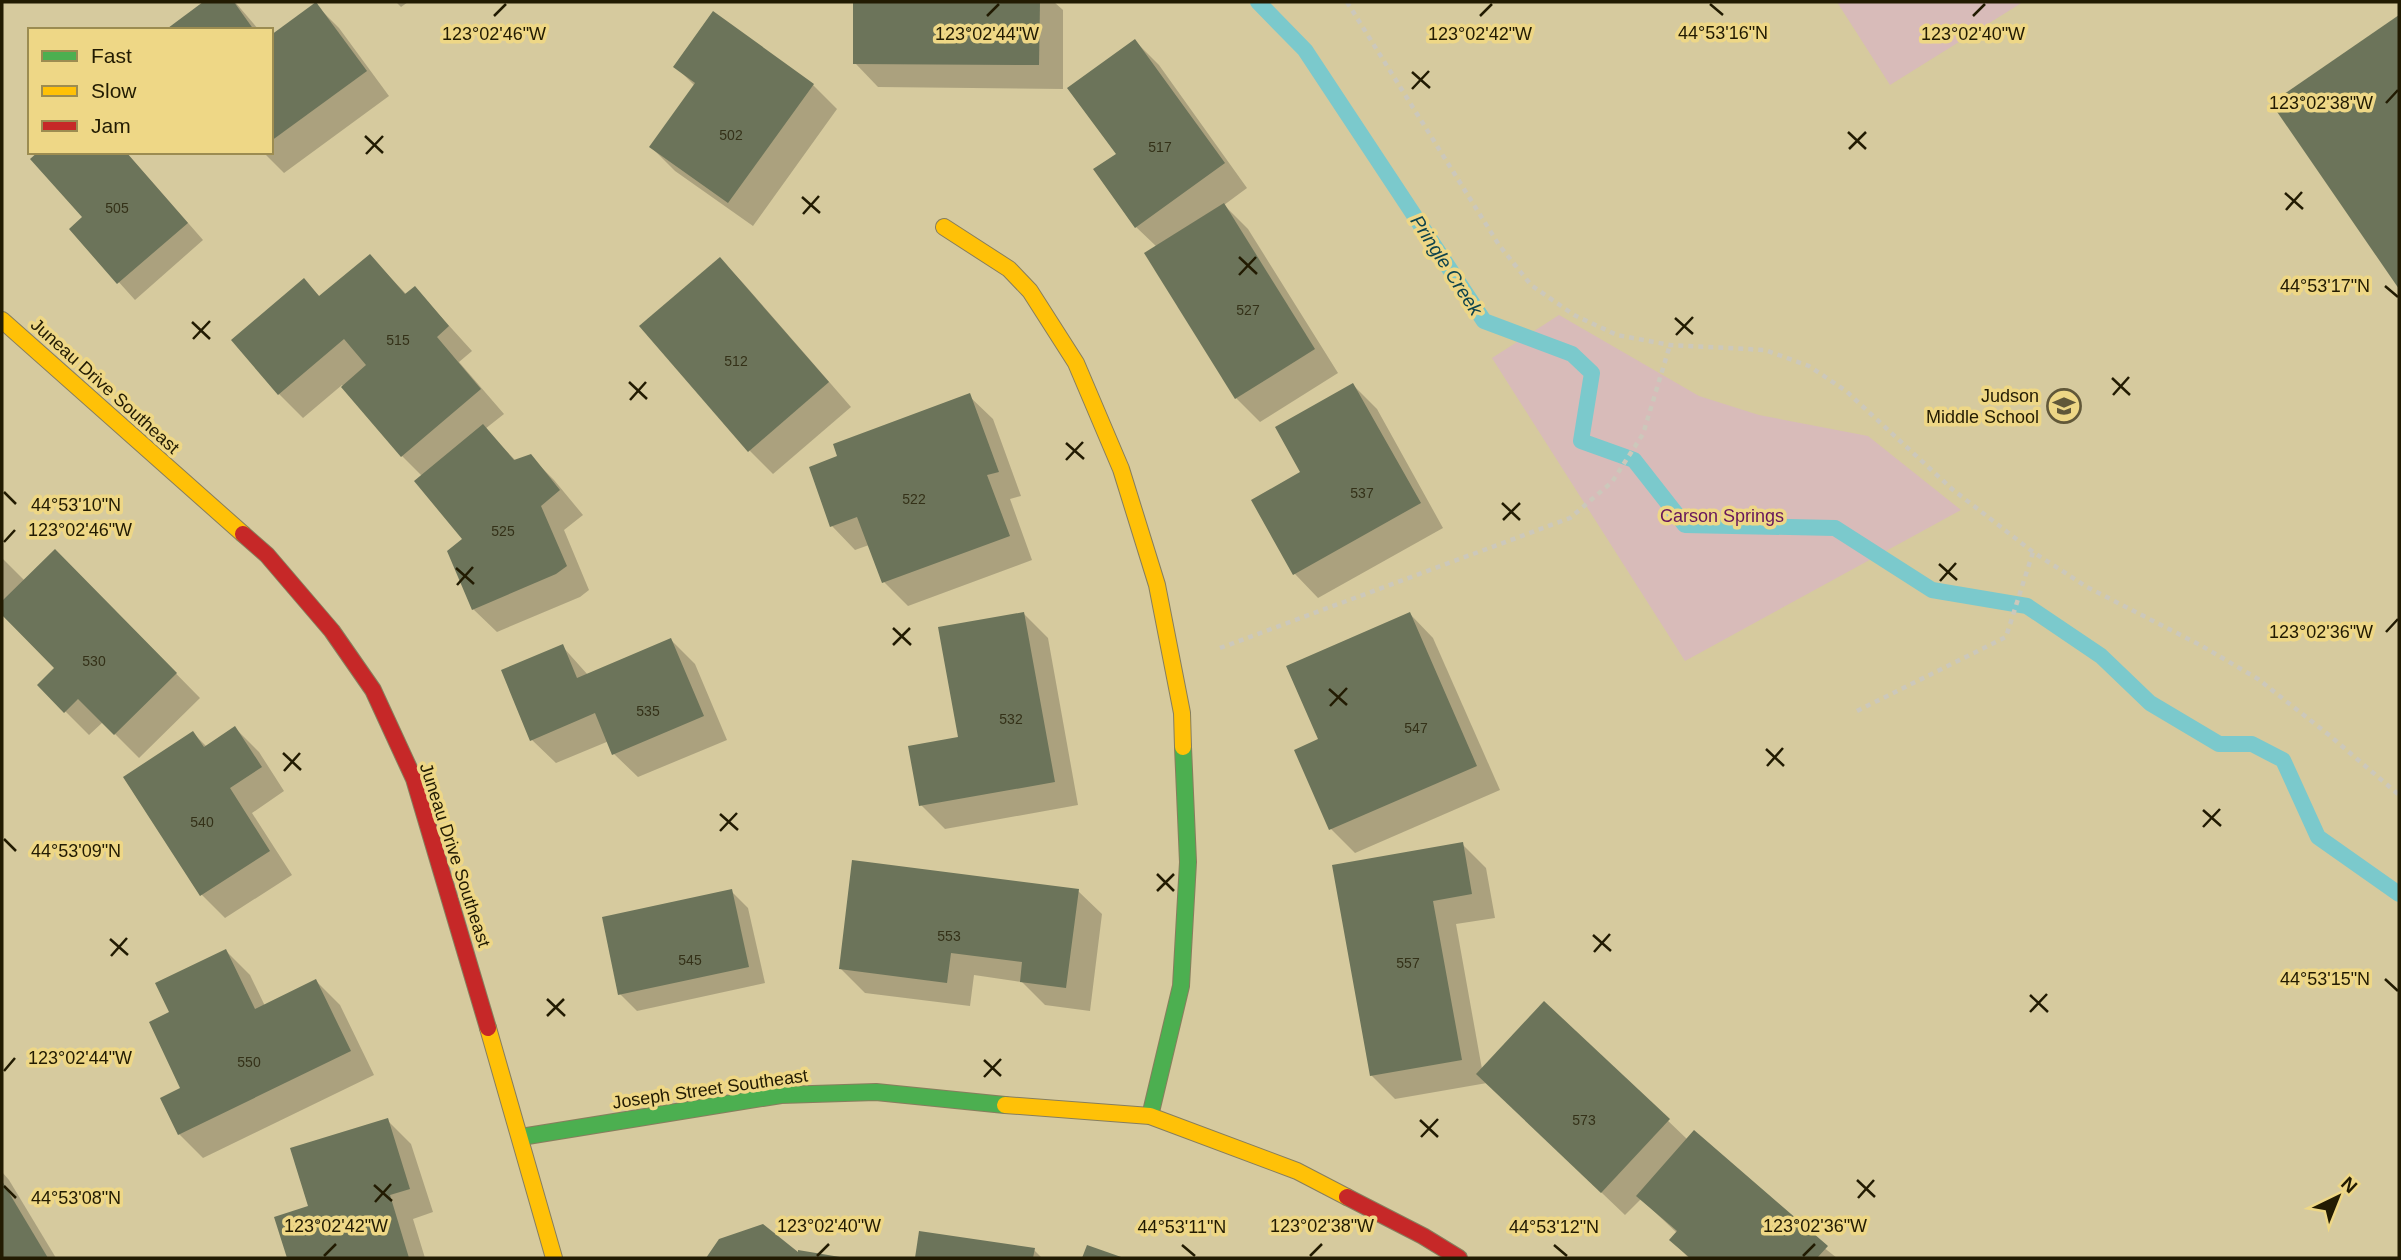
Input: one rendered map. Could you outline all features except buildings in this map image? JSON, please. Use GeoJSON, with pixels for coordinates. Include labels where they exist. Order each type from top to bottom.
{"type":"FeatureCollection","features":[{"type":"Feature","properties":{"kind":"street"},"geometry":{"type":"LineString","coordinates":[[944,228],[1009,269],[1030,291],[1076,363],[1121,469],[1157,584],[1182,713],[1188,862],[1181,986],[1150,1116]]}},
{"type":"Feature","properties":{"kind":"street","name":"Juneau Drive Southeast"},"geometry":{"type":"LineString","coordinates":[[2,320],[267,555],[332,631],[373,690],[414,779],[522,1137],[554,1258]]}},
{"type":"Feature","properties":{"kind":"street","name":"Joseph Street Southeast"},"geometry":{"type":"LineString","coordinates":[[522,1137],[781,1095],[863,1092],[1150,1116],[1297,1171],[1423,1236],[1459,1258]]}},
{"type":"Feature","properties":{"kind":"path"},"geometry":{"type":"LineString","coordinates":[[1347,2],[1499,246],[1531,285],[1574,315],[1617,335],[1670,345],[1765,350],[1809,366],[1846,391],[1952,489],[2033,552],[2087,587],[2190,640],[2258,679],[2329,735],[2399,796]]}},
{"type":"Feature","properties":{"kind":"path"},"geometry":{"type":"LineString","coordinates":[[1173,666],[1570,518],[1612,482],[1643,433],[1670,345]]}},
{"type":"Feature","properties":{"kind":"path"},"geometry":{"type":"LineString","coordinates":[[1857,711],[2006,637],[2033,552]]}},
{"type":"Feature","properties":{"kind":"green space"},"geometry":{"type":"Polygon","coordinates":[[[1837,2],[2023,2],[1890,85],[1837,2]]]}},
{"type":"Feature","properties":{"kind":"green space","name":"Carson Springs"},"geometry":{"type":"Polygon","coordinates":[[[1559,315],[1699,396],[1759,415],[1868,436],[1961,510],[1685,661],[1492,358],[1559,315]]]}},
{"type":"Feature","properties":{"kind":"waterway","name":"Pringle Creek"},"geometry":{"type":"LineString","coordinates":[[1258,2],[1305,50],[1484,321],[1572,354],[1592,373],[1581,441],[1634,460],[1685,525],[1835,528],[1932,590],[2027,606],[2101,656],[2150,703],[2219,744],[2252,744],[2283,760],[2318,837],[2399,894]]}},
{"type":"Feature","properties":{"kind":"traffic: fast"},"geometry":{"type":"LineString","coordinates":[[1150,1116],[1181,986],[1188,862],[1183,747]]}},
{"type":"Feature","properties":{"kind":"traffic: fast"},"geometry":{"type":"LineString","coordinates":[[521,1137],[781,1095],[876,1092],[1005,1105]]}},
{"type":"Feature","properties":{"kind":"traffic: slow"},"geometry":{"type":"LineString","coordinates":[[944,227],[1009,269],[1030,291],[1076,363],[1121,469],[1157,585],[1182,713],[1183,747]]}},
{"type":"Feature","properties":{"kind":"traffic: slow"},"geometry":{"type":"LineString","coordinates":[[2,320],[243,534]]}},
{"type":"Feature","properties":{"kind":"traffic: slow"},"geometry":{"type":"LineString","coordinates":[[488,1028],[554,1258]]}},
{"type":"Feature","properties":{"kind":"traffic: slow"},"geometry":{"type":"LineString","coordinates":[[1005,1105],[1150,1116],[1297,1171],[1347,1197]]}},
{"type":"Feature","properties":{"kind":"traffic: jam"},"geometry":{"type":"LineString","coordinates":[[243,534],[267,555],[332,631],[373,690],[414,779],[488,1028]]}},
{"type":"Feature","properties":{"kind":"traffic: jam"},"geometry":{"type":"LineString","coordinates":[[1347,1197],[1423,1236],[1459,1258]]}},
{"type":"Feature","properties":{"kind":"place","name":"Judson Middle School"},"geometry":{"type":"Point","coordinates":[2064,406]}}]}
